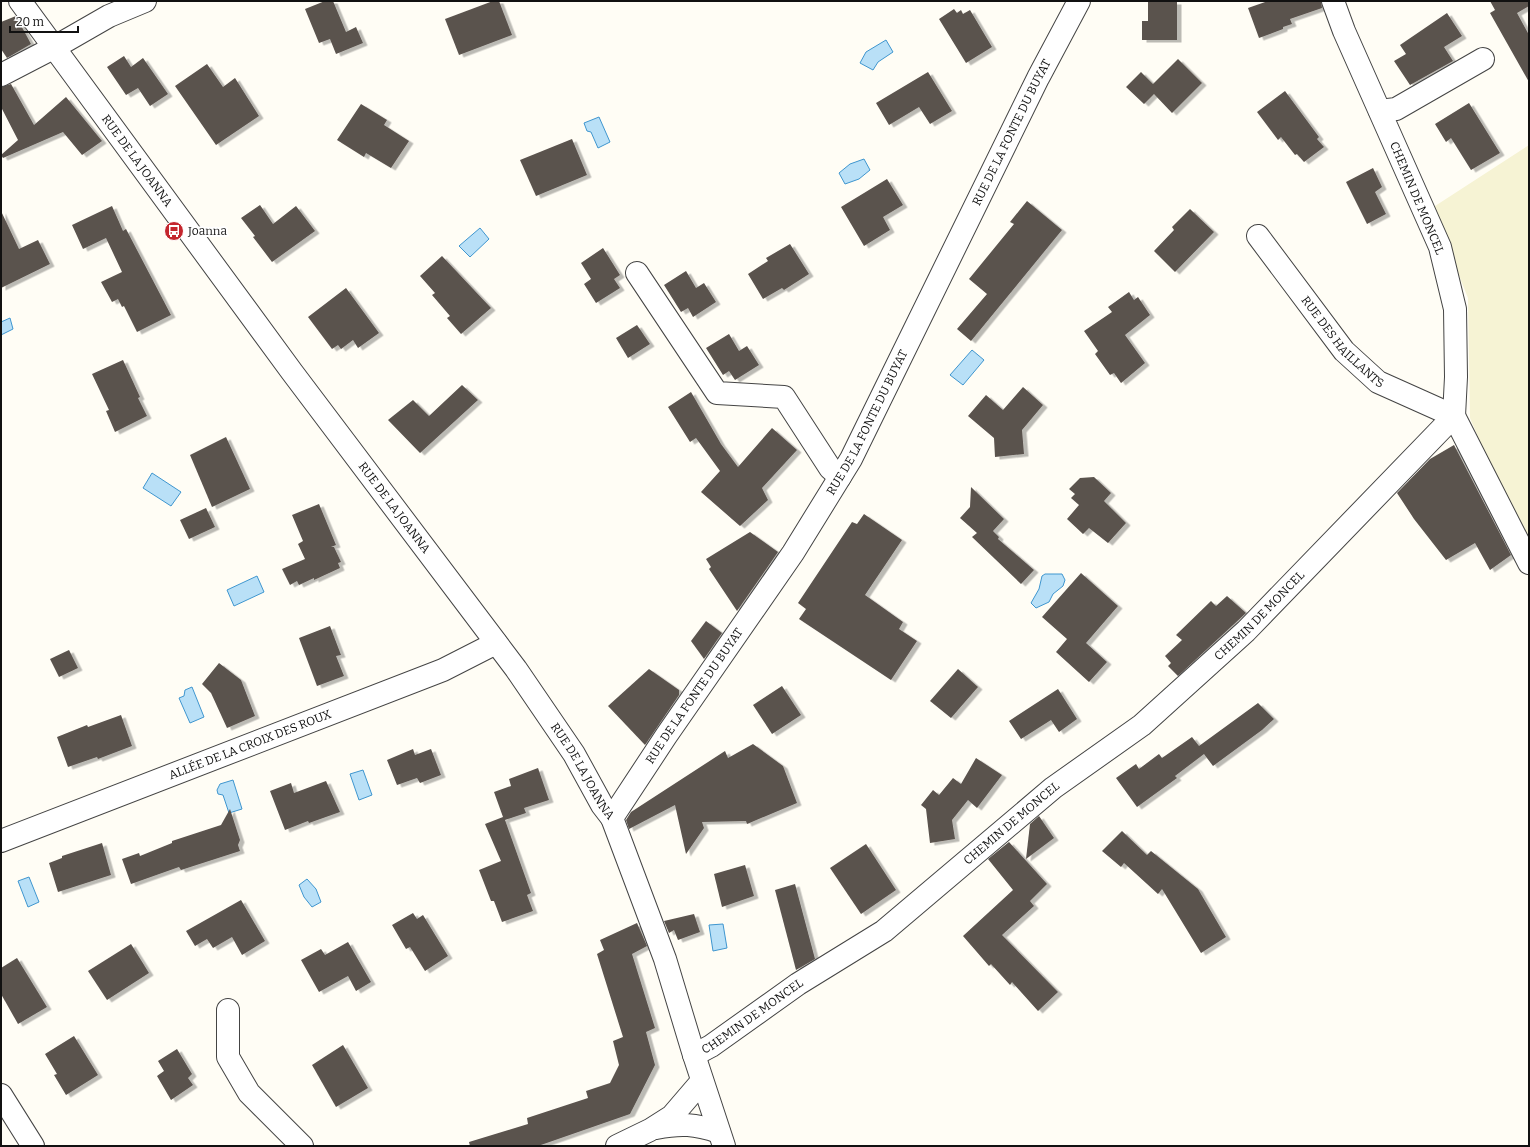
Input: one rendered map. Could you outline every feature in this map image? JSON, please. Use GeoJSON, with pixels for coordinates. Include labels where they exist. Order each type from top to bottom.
{"type":"FeatureCollection","features":[{"type":"Feature","properties":{"kind":"street","name":"RUE DE LA JOANNA"},"geometry":{"type":"LineString","coordinates":[[20,1],[292,372],[496,643],[574,754],[602,805],[612,818],[665,959],[702,1081],[722,1139]]}},
{"type":"Feature","properties":{"kind":"street"},"geometry":{"type":"LineString","coordinates":[[1,75],[55,48],[109,16],[145,1]]}},
{"type":"Feature","properties":{"kind":"street","name":"RUE DE LA FONTE DU BUYAT"},"geometry":{"type":"LineString","coordinates":[[612,818],[666,736],[793,553],[851,459],[1038,78],[1079,1]]}},
{"type":"Feature","properties":{"kind":"street","name":"CHEMIN DE MONCEL"},"geometry":{"type":"LineString","coordinates":[[694,1055],[711,1046],[798,984],[884,931],[1052,788],[1142,725],[1246,631],[1454,416],[1456,377],[1455,308],[1440,247],[1344,31],[1333,1]]}},
{"type":"Feature","properties":{"kind":"street"},"geometry":{"type":"LineString","coordinates":[[1380,111],[1396,109],[1483,59]]}},
{"type":"Feature","properties":{"kind":"street","name":"RUE DES HAILLANTS"},"geometry":{"type":"LineString","coordinates":[[1258,236],[1344,351],[1378,382],[1454,416]]}},
{"type":"Feature","properties":{"kind":"street"},"geometry":{"type":"LineString","coordinates":[[637,273],[717,393],[784,397],[830,468],[840,477]]}},
{"type":"Feature","properties":{"kind":"street"},"geometry":{"type":"LineString","coordinates":[[1454,416],[1529,563]]}},
{"type":"Feature","properties":{"kind":"street","name":"ALLÉE DE LA CROIX DES ROUX"},"geometry":{"type":"LineString","coordinates":[[1,841],[443,670],[496,643]]}},
{"type":"Feature","properties":{"kind":"street"},"geometry":{"type":"LineString","coordinates":[[228,1010],[228,1056],[248,1092],[302,1146]]}},
{"type":"Feature","properties":{"kind":"street"},"geometry":{"type":"LineString","coordinates":[[617,1146],[650,1130],[672,1116],[702,1081]]}},
{"type":"Feature","properties":{"kind":"street"},"geometry":{"type":"LineString","coordinates":[[1,1095],[33,1146]]}},
{"type":"Feature","properties":{"kind":"street"},"geometry":{"type":"LineString","coordinates":[[650,1130],[675,1124],[698,1125],[722,1139]]}},
{"type":"Feature","properties":{"kind":"shaded area"},"geometry":{"type":"Polygon","coordinates":[[[1529,145],[1529,558],[1470,418],[1468,298],[1432,208],[1529,145]]]}},
{"type":"Feature","properties":{"kind":"water"},"geometry":{"type":"Polygon","coordinates":[[[886,40],[893,52],[878,62],[873,70],[860,63],[866,52],[886,40]]]}},
{"type":"Feature","properties":{"kind":"water"},"geometry":{"type":"Polygon","coordinates":[[[599,117],[610,142],[598,148],[591,132],[587,131],[584,123],[599,117]]]}},
{"type":"Feature","properties":{"kind":"water"},"geometry":{"type":"Polygon","coordinates":[[[864,159],[870,170],[859,179],[845,184],[839,173],[850,164],[864,159]]]}},
{"type":"Feature","properties":{"kind":"water"},"geometry":{"type":"Polygon","coordinates":[[[480,228],[489,239],[470,257],[459,246],[480,228]]]}},
{"type":"Feature","properties":{"kind":"water"},"geometry":{"type":"Polygon","coordinates":[[[10,318],[13,329],[1,335],[1,322],[10,318]]]}},
{"type":"Feature","properties":{"kind":"water"},"geometry":{"type":"Polygon","coordinates":[[[972,350],[984,360],[963,385],[950,375],[972,350]]]}},
{"type":"Feature","properties":{"kind":"water"},"geometry":{"type":"Polygon","coordinates":[[[152,473],[181,492],[171,506],[143,488],[152,473]]]}},
{"type":"Feature","properties":{"kind":"water"},"geometry":{"type":"Polygon","coordinates":[[[1045,574],[1062,574],[1065,580],[1063,586],[1053,594],[1049,602],[1036,608],[1031,603],[1039,589],[1042,576],[1045,574]]]}},
{"type":"Feature","properties":{"kind":"water"},"geometry":{"type":"Polygon","coordinates":[[[257,576],[264,592],[234,606],[227,590],[257,576]]]}},
{"type":"Feature","properties":{"kind":"water"},"geometry":{"type":"Polygon","coordinates":[[[192,687],[204,717],[190,723],[179,698],[184,696],[185,690],[192,687]]]}},
{"type":"Feature","properties":{"kind":"water"},"geometry":{"type":"Polygon","coordinates":[[[363,770],[372,795],[359,800],[350,774],[363,770]]]}},
{"type":"Feature","properties":{"kind":"water"},"geometry":{"type":"Polygon","coordinates":[[[233,780],[242,809],[229,813],[223,795],[218,794],[217,790],[220,784],[233,780]]]}},
{"type":"Feature","properties":{"kind":"water"},"geometry":{"type":"Polygon","coordinates":[[[29,877],[39,902],[28,907],[18,881],[29,877]]]}},
{"type":"Feature","properties":{"kind":"water"},"geometry":{"type":"Polygon","coordinates":[[[307,879],[316,889],[321,902],[312,907],[304,897],[299,885],[307,879]]]}},
{"type":"Feature","properties":{"kind":"water"},"geometry":{"type":"Polygon","coordinates":[[[723,924],[727,948],[713,951],[709,925],[723,924]]]}},
{"type":"Feature","properties":{"kind":"building"},"geometry":{"type":"Polygon","coordinates":[[[325,1],[333,1],[346,32],[356,27],[363,43],[336,54],[330,39],[319,43],[305,9],[325,1]]]}},
{"type":"Feature","properties":{"kind":"building"},"geometry":{"type":"Polygon","coordinates":[[[493,1],[499,1],[512,35],[459,55],[445,19],[493,1]]]}},
{"type":"Feature","properties":{"kind":"building"},"geometry":{"type":"Polygon","coordinates":[[[1268,1],[1321,1],[1322,8],[1290,19],[1292,24],[1259,38],[1248,8],[1268,1]]]}},
{"type":"Feature","properties":{"kind":"building"},"geometry":{"type":"Polygon","coordinates":[[[1490,1],[1529,1],[1529,6],[1517,13],[1529,35],[1529,82],[1490,13],[1495,10],[1490,1]]]}},
{"type":"Feature","properties":{"kind":"building"},"geometry":{"type":"Polygon","coordinates":[[[1148,2],[1177,2],[1177,40],[1142,40],[1142,21],[1148,21],[1148,2]]]}},
{"type":"Feature","properties":{"kind":"building"},"geometry":{"type":"Polygon","coordinates":[[[954,9],[957,13],[961,10],[963,14],[970,10],[992,47],[966,63],[939,19],[954,9]]]}},
{"type":"Feature","properties":{"kind":"building"},"geometry":{"type":"Polygon","coordinates":[[[1447,13],[1462,36],[1444,47],[1453,61],[1410,85],[1394,61],[1406,54],[1400,45],[1447,13]]]}},
{"type":"Feature","properties":{"kind":"building"},"geometry":{"type":"Polygon","coordinates":[[[16,16],[31,44],[7,58],[1,49],[1,22],[16,16]]]}},
{"type":"Feature","properties":{"kind":"building"},"geometry":{"type":"Polygon","coordinates":[[[124,56],[131,67],[143,58],[168,94],[150,106],[138,88],[126,95],[107,67],[124,56]]]}},
{"type":"Feature","properties":{"kind":"building"},"geometry":{"type":"Polygon","coordinates":[[[1178,59],[1202,83],[1172,113],[1154,94],[1144,104],[1126,87],[1141,72],[1153,84],[1178,59]]]}},
{"type":"Feature","properties":{"kind":"building"},"geometry":{"type":"Polygon","coordinates":[[[207,64],[223,87],[235,78],[259,116],[216,145],[175,86],[207,64]]]}},
{"type":"Feature","properties":{"kind":"building"},"geometry":{"type":"Polygon","coordinates":[[[928,72],[952,111],[930,124],[919,107],[889,125],[876,103],[928,72]]]}},
{"type":"Feature","properties":{"kind":"building"},"geometry":{"type":"Polygon","coordinates":[[[11,84],[34,125],[66,97],[102,141],[82,155],[63,132],[3,158],[1,155],[18,140],[1,107],[1,87],[11,84]]]}},
{"type":"Feature","properties":{"kind":"building"},"geometry":{"type":"Polygon","coordinates":[[[1285,91],[1319,137],[1317,139],[1324,147],[1304,162],[1297,154],[1295,155],[1281,137],[1278,140],[1257,112],[1285,91]]]}},
{"type":"Feature","properties":{"kind":"building"},"geometry":{"type":"Polygon","coordinates":[[[1469,103],[1500,153],[1471,170],[1451,138],[1446,142],[1435,124],[1469,103]]]}},
{"type":"Feature","properties":{"kind":"building"},"geometry":{"type":"Polygon","coordinates":[[[361,104],[387,120],[384,125],[409,141],[391,168],[366,153],[364,157],[337,140],[361,104]]]}},
{"type":"Feature","properties":{"kind":"building"},"geometry":{"type":"Polygon","coordinates":[[[572,139],[587,175],[536,196],[520,160],[572,139]]]}},
{"type":"Feature","properties":{"kind":"building"},"geometry":{"type":"Polygon","coordinates":[[[1373,168],[1382,187],[1375,192],[1386,214],[1367,224],[1346,182],[1373,168]]]}},
{"type":"Feature","properties":{"kind":"building"},"geometry":{"type":"Polygon","coordinates":[[[887,179],[903,205],[883,217],[890,230],[864,246],[841,207],[887,179]]]}},
{"type":"Feature","properties":{"kind":"building"},"geometry":{"type":"Polygon","coordinates":[[[1027,201],[1062,230],[971,341],[957,329],[987,294],[969,279],[1014,224],[1010,222],[1027,201]]]}},
{"type":"Feature","properties":{"kind":"building"},"geometry":{"type":"Polygon","coordinates":[[[260,205],[273,224],[296,206],[315,231],[272,262],[241,218],[260,205]]]}},
{"type":"Feature","properties":{"kind":"building"},"geometry":{"type":"Polygon","coordinates":[[[112,206],[123,231],[126,229],[171,315],[137,332],[124,306],[122,307],[118,299],[112,302],[101,282],[122,272],[106,238],[83,249],[72,225],[112,206]]]}},
{"type":"Feature","properties":{"kind":"building"},"geometry":{"type":"Polygon","coordinates":[[[1190,209],[1214,232],[1175,272],[1154,251],[1174,230],[1172,227],[1190,209]]]}},
{"type":"Feature","properties":{"kind":"building"},"geometry":{"type":"Polygon","coordinates":[[[1,211],[19,249],[38,240],[50,264],[1,288],[1,211]]]}},
{"type":"Feature","properties":{"kind":"building"},"geometry":{"type":"Polygon","coordinates":[[[790,244],[809,274],[784,290],[782,288],[763,299],[748,274],[768,261],[766,258],[790,244]]]}},
{"type":"Feature","properties":{"kind":"building"},"geometry":{"type":"Polygon","coordinates":[[[603,248],[620,275],[614,279],[620,288],[596,303],[584,284],[591,279],[581,263],[603,248]]]}},
{"type":"Feature","properties":{"kind":"building"},"geometry":{"type":"Polygon","coordinates":[[[442,256],[491,308],[461,334],[447,318],[450,316],[432,295],[435,293],[420,276],[442,256]]]}},
{"type":"Feature","properties":{"kind":"building"},"geometry":{"type":"Polygon","coordinates":[[[686,271],[696,288],[704,283],[716,302],[693,317],[688,308],[681,312],[664,285],[686,271]]]}},
{"type":"Feature","properties":{"kind":"building"},"geometry":{"type":"Polygon","coordinates":[[[346,288],[379,333],[358,348],[353,340],[341,349],[338,345],[332,349],[308,317],[346,288]]]}},
{"type":"Feature","properties":{"kind":"building"},"geometry":{"type":"Polygon","coordinates":[[[1129,292],[1134,300],[1138,297],[1150,315],[1125,335],[1145,363],[1121,383],[1114,373],[1110,375],[1095,354],[1098,351],[1084,331],[1112,312],[1108,307],[1129,292]]]}},
{"type":"Feature","properties":{"kind":"building"},"geometry":{"type":"Polygon","coordinates":[[[637,325],[650,344],[628,358],[616,338],[637,325]]]}},
{"type":"Feature","properties":{"kind":"building"},"geometry":{"type":"Polygon","coordinates":[[[729,334],[739,351],[747,346],[759,365],[735,380],[729,371],[723,375],[706,348],[729,334]]]}},
{"type":"Feature","properties":{"kind":"building"},"geometry":{"type":"Polygon","coordinates":[[[123,360],[147,416],[115,432],[106,411],[109,410],[92,374],[123,360]]]}},
{"type":"Feature","properties":{"kind":"building"},"geometry":{"type":"Polygon","coordinates":[[[462,385],[478,400],[420,453],[388,420],[413,400],[429,416],[462,385]]]}},
{"type":"Feature","properties":{"kind":"building"},"geometry":{"type":"Polygon","coordinates":[[[1023,387],[1043,405],[1022,430],[1024,454],[995,457],[994,438],[968,416],[986,395],[1003,410],[1023,387]]]}},
{"type":"Feature","properties":{"kind":"building"},"geometry":{"type":"Polygon","coordinates":[[[691,392],[721,444],[738,467],[772,428],[797,450],[762,488],[768,500],[740,526],[701,492],[720,471],[696,438],[690,442],[668,407],[691,392]]]}},
{"type":"Feature","properties":{"kind":"building"},"geometry":{"type":"Polygon","coordinates":[[[226,437],[250,489],[212,507],[190,455],[226,437]]]}},
{"type":"Feature","properties":{"kind":"building"},"geometry":{"type":"Polygon","coordinates":[[[1454,445],[1511,555],[1490,570],[1475,543],[1446,560],[1414,519],[1397,493],[1430,459],[1454,445]]]}},
{"type":"Feature","properties":{"kind":"building"},"geometry":{"type":"Polygon","coordinates":[[[1094,477],[1111,493],[1104,501],[1126,523],[1108,543],[1089,528],[1083,534],[1067,519],[1079,505],[1071,498],[1075,494],[1069,489],[1080,478],[1094,477]]]}},
{"type":"Feature","properties":{"kind":"building"},"geometry":{"type":"Polygon","coordinates":[[[971,487],[1004,519],[993,531],[999,537],[998,539],[1034,570],[1021,584],[972,537],[977,533],[960,518],[970,507],[971,487]]]}},
{"type":"Feature","properties":{"kind":"building"},"geometry":{"type":"Polygon","coordinates":[[[319,504],[336,545],[331,547],[334,547],[341,562],[338,563],[340,568],[314,580],[314,578],[299,585],[297,581],[290,585],[282,569],[305,559],[298,544],[303,541],[292,515],[319,504]]]}},
{"type":"Feature","properties":{"kind":"building"},"geometry":{"type":"Polygon","coordinates":[[[206,508],[215,527],[189,539],[180,520],[206,508]]]}},
{"type":"Feature","properties":{"kind":"building"},"geometry":{"type":"Polygon","coordinates":[[[864,514],[902,540],[865,595],[903,622],[899,629],[917,641],[891,680],[799,619],[806,609],[798,603],[852,522],[857,524],[864,514]]]}},
{"type":"Feature","properties":{"kind":"building"},"geometry":{"type":"Polygon","coordinates":[[[750,532],[778,552],[737,611],[709,569],[711,567],[706,559],[750,532]]]}},
{"type":"Feature","properties":{"kind":"building"},"geometry":{"type":"Polygon","coordinates":[[[1081,573],[1118,606],[1086,643],[1107,662],[1089,682],[1056,652],[1067,639],[1042,617],[1081,573]]]}},
{"type":"Feature","properties":{"kind":"building"},"geometry":{"type":"Polygon","coordinates":[[[1227,596],[1246,613],[1178,676],[1168,666],[1171,663],[1165,656],[1182,640],[1176,635],[1211,601],[1216,606],[1227,596]]]}},
{"type":"Feature","properties":{"kind":"building"},"geometry":{"type":"Polygon","coordinates":[[[706,621],[722,633],[704,659],[691,641],[706,621]]]}},
{"type":"Feature","properties":{"kind":"building"},"geometry":{"type":"Polygon","coordinates":[[[330,626],[341,655],[336,656],[344,676],[317,686],[299,638],[330,626]]]}},
{"type":"Feature","properties":{"kind":"building"},"geometry":{"type":"Polygon","coordinates":[[[69,650],[78,668],[59,677],[50,659],[69,650]]]}},
{"type":"Feature","properties":{"kind":"building"},"geometry":{"type":"Polygon","coordinates":[[[219,663],[241,680],[255,716],[227,728],[211,693],[202,684],[219,663]]]}},
{"type":"Feature","properties":{"kind":"building"},"geometry":{"type":"Polygon","coordinates":[[[649,669],[679,690],[679,695],[645,745],[608,706],[649,669]]]}},
{"type":"Feature","properties":{"kind":"building"},"geometry":{"type":"Polygon","coordinates":[[[958,669],[978,687],[951,718],[930,701],[958,669]]]}},
{"type":"Feature","properties":{"kind":"building"},"geometry":{"type":"Polygon","coordinates":[[[782,686],[801,715],[772,734],[753,705],[782,686]]]}},
{"type":"Feature","properties":{"kind":"building"},"geometry":{"type":"Polygon","coordinates":[[[1058,689],[1077,719],[1059,732],[1051,720],[1021,739],[1009,721],[1058,689]]]}},
{"type":"Feature","properties":{"kind":"building"},"geometry":{"type":"Polygon","coordinates":[[[1258,703],[1274,719],[1262,730],[1213,766],[1204,754],[1175,776],[1177,778],[1137,807],[1116,778],[1136,764],[1139,769],[1159,754],[1162,758],[1192,737],[1199,746],[1258,703]]]}},
{"type":"Feature","properties":{"kind":"building"},"geometry":{"type":"Polygon","coordinates":[[[121,715],[132,746],[98,759],[97,757],[68,767],[57,737],[87,725],[88,727],[121,715]]]}},
{"type":"Feature","properties":{"kind":"building"},"geometry":{"type":"Polygon","coordinates":[[[753,744],[783,766],[797,803],[747,824],[746,821],[702,822],[704,828],[686,854],[675,805],[629,829],[626,820],[631,812],[725,751],[728,758],[753,744]]]}},
{"type":"Feature","properties":{"kind":"building"},"geometry":{"type":"Polygon","coordinates":[[[413,749],[415,755],[431,749],[441,775],[420,783],[417,778],[397,785],[387,760],[413,749]]]}},
{"type":"Feature","properties":{"kind":"building"},"geometry":{"type":"Polygon","coordinates":[[[976,758],[1002,775],[977,808],[968,800],[952,820],[955,839],[930,843],[926,809],[921,805],[933,790],[939,795],[953,778],[961,784],[976,758]]]}},
{"type":"Feature","properties":{"kind":"building"},"geometry":{"type":"Polygon","coordinates":[[[538,768],[549,800],[524,808],[526,813],[505,820],[531,893],[527,895],[533,911],[502,922],[494,901],[491,901],[479,870],[501,861],[485,824],[503,817],[494,792],[511,786],[509,779],[538,768]]]}},
{"type":"Feature","properties":{"kind":"building"},"geometry":{"type":"Polygon","coordinates":[[[326,781],[340,812],[309,823],[308,821],[285,830],[270,791],[291,783],[294,793],[326,781]]]}},
{"type":"Feature","properties":{"kind":"building"},"geometry":{"type":"Polygon","coordinates":[[[230,809],[240,840],[238,845],[240,851],[181,870],[179,867],[131,884],[122,859],[139,853],[140,856],[172,843],[172,841],[221,825],[230,809]]]}},
{"type":"Feature","properties":{"kind":"building"},"geometry":{"type":"Polygon","coordinates":[[[1039,816],[1054,838],[1026,859],[1030,824],[1039,816]]]}},
{"type":"Feature","properties":{"kind":"building"},"geometry":{"type":"Polygon","coordinates":[[[1122,831],[1147,855],[1151,851],[1198,889],[1226,937],[1201,953],[1162,889],[1158,894],[1124,863],[1121,867],[1102,851],[1122,831]]]}},
{"type":"Feature","properties":{"kind":"building"},"geometry":{"type":"Polygon","coordinates":[[[1009,842],[1047,884],[1030,901],[1034,906],[1002,935],[1058,992],[1038,1011],[1012,982],[1010,985],[991,964],[989,966],[963,936],[1013,890],[988,859],[1009,842]]]}},
{"type":"Feature","properties":{"kind":"building"},"geometry":{"type":"Polygon","coordinates":[[[102,843],[111,875],[58,892],[49,863],[62,858],[62,856],[102,843]]]}},
{"type":"Feature","properties":{"kind":"building"},"geometry":{"type":"Polygon","coordinates":[[[866,844],[896,890],[861,914],[830,868],[866,844]]]}},
{"type":"Feature","properties":{"kind":"building"},"geometry":{"type":"Polygon","coordinates":[[[745,865],[754,896],[722,907],[714,874],[745,865]]]}},
{"type":"Feature","properties":{"kind":"building"},"geometry":{"type":"Polygon","coordinates":[[[795,884],[815,959],[796,970],[775,890],[795,884]]]}},
{"type":"Feature","properties":{"kind":"building"},"geometry":{"type":"Polygon","coordinates":[[[241,900],[265,941],[242,955],[232,937],[213,948],[207,939],[195,946],[186,931],[241,900]]]}},
{"type":"Feature","properties":{"kind":"building"},"geometry":{"type":"Polygon","coordinates":[[[413,913],[417,919],[423,915],[448,956],[425,971],[410,947],[406,949],[392,925],[413,913]]]}},
{"type":"Feature","properties":{"kind":"building"},"geometry":{"type":"Polygon","coordinates":[[[694,914],[700,932],[678,940],[674,930],[669,933],[664,921],[694,914]]]}},
{"type":"Feature","properties":{"kind":"building"},"geometry":{"type":"Polygon","coordinates":[[[637,923],[647,946],[632,954],[655,1028],[646,1032],[655,1065],[630,1114],[538,1146],[470,1146],[469,1142],[528,1124],[527,1118],[588,1098],[586,1091],[610,1083],[619,1065],[613,1041],[623,1037],[597,954],[604,950],[600,940],[637,923]]]}},
{"type":"Feature","properties":{"kind":"building"},"geometry":{"type":"Polygon","coordinates":[[[348,942],[371,982],[356,991],[348,976],[319,992],[301,960],[321,949],[325,955],[348,942]]]}},
{"type":"Feature","properties":{"kind":"building"},"geometry":{"type":"Polygon","coordinates":[[[131,944],[149,973],[107,1000],[88,971],[131,944]]]}},
{"type":"Feature","properties":{"kind":"building"},"geometry":{"type":"Polygon","coordinates":[[[17,958],[47,1007],[18,1024],[1,994],[1,968],[17,958]]]}},
{"type":"Feature","properties":{"kind":"building"},"geometry":{"type":"Polygon","coordinates":[[[74,1036],[98,1075],[66,1095],[54,1075],[57,1074],[45,1054],[74,1036]]]}},
{"type":"Feature","properties":{"kind":"building"},"geometry":{"type":"Polygon","coordinates":[[[343,1045],[368,1088],[336,1107],[312,1065],[343,1045]]]}},
{"type":"Feature","properties":{"kind":"building"},"geometry":{"type":"Polygon","coordinates":[[[177,1049],[192,1074],[188,1078],[193,1085],[171,1100],[157,1076],[164,1071],[158,1061],[177,1049]]]}},
{"type":"Feature","properties":{"kind":"place","name":"Joanna"},"geometry":{"type":"Point","coordinates":[174,231]}}]}
